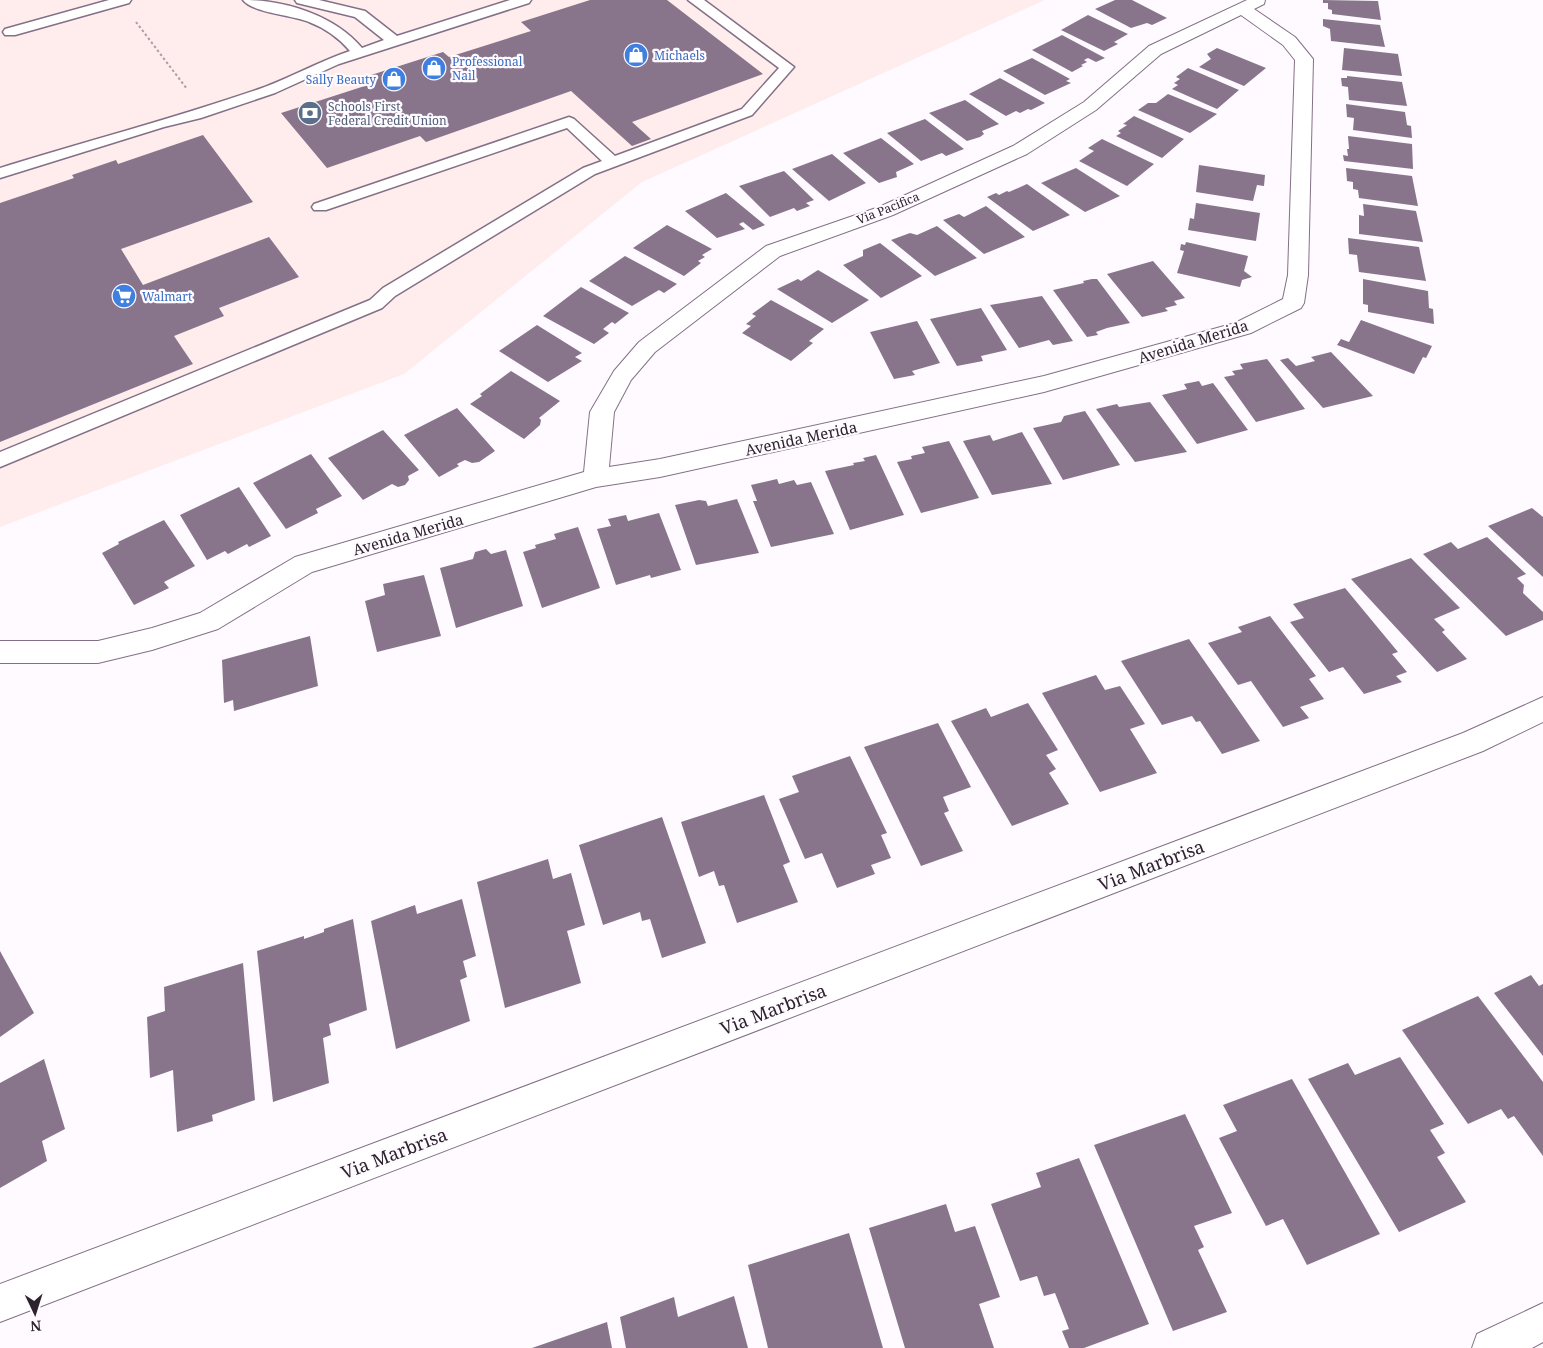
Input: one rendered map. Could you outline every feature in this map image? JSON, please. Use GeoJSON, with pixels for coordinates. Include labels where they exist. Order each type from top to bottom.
{"type":"FeatureCollection","features":[{"type":"Feature","properties":{"kind":"street","name":"Avenida Merida"},"geometry":{"type":"LineString","coordinates":[[0,652],[98,652],[152,639],[209,621],[304,564],[596,478],[669,466],[1044,384],[1243,328],[1293,303],[1298,275],[1304,59],[1289,41],[1250,4]]}},
{"type":"Feature","properties":{"kind":"street","name":"Via Pacifica"},"geometry":{"type":"LineString","coordinates":[[596,478],[602,412],[622,376],[647,347],[773,251],[886,211],[1020,150],[1090,106],[1155,50],[1250,4]]}},
{"type":"Feature","properties":{"kind":"street","name":"Via Marbrisa"},"geometry":{"type":"LineString","coordinates":[[0,1303],[1464,746],[1543,709]]}},
{"type":"Feature","properties":{"kind":"street"},"geometry":{"type":"LineString","coordinates":[[1491,1348],[1543,1322]]}},
{"type":"Feature","properties":{"kind":"lane"},"geometry":{"type":"LineString","coordinates":[[10,32],[124,0]]}},
{"type":"Feature","properties":{"kind":"lane"},"geometry":{"type":"LineString","coordinates":[[250,0],[257,4],[316,18],[346,36],[359,53]]}},
{"type":"Feature","properties":{"kind":"lane"},"geometry":{"type":"LineString","coordinates":[[302,0],[360,14],[394,41]]}},
{"type":"Feature","properties":{"kind":"lane"},"geometry":{"type":"LineString","coordinates":[[0,173],[159,124],[196,115],[270,90],[334,61],[524,0]]}},
{"type":"Feature","properties":{"kind":"lane"},"geometry":{"type":"LineString","coordinates":[[0,460],[376,304],[389,292],[589,171],[747,112],[787,67],[695,0]]}},
{"type":"Feature","properties":{"kind":"lane"},"geometry":{"type":"LineString","coordinates":[[320,208],[569,122],[612,162]]}},
{"type":"Feature","properties":{"kind":"shaded area"},"geometry":{"type":"Polygon","coordinates":[[[0,0],[1045,0],[642,182],[404,374],[0,527],[0,0]]]}},
{"type":"Feature","properties":{"kind":"building"},"geometry":{"type":"Polygon","coordinates":[[[590,0],[667,0],[763,74],[632,122],[651,139],[632,146],[571,91],[426,142],[420,136],[327,168],[281,113],[374,83],[368,76],[443,52],[449,57],[531,31],[521,22],[590,0]]]}},
{"type":"Feature","properties":{"kind":"building"},"geometry":{"type":"Polygon","coordinates":[[[1115,0],[1132,0],[1167,18],[1152,25],[1147,23],[1131,28],[1095,9],[1115,0]]]}},
{"type":"Feature","properties":{"kind":"building"},"geometry":{"type":"Polygon","coordinates":[[[1323,0],[1378,1],[1381,20],[1332,14],[1332,10],[1328,9],[1328,3],[1323,3],[1323,0]]]}},
{"type":"Feature","properties":{"kind":"building"},"geometry":{"type":"Polygon","coordinates":[[[1088,15],[1128,34],[1114,42],[1118,44],[1104,51],[1061,30],[1088,15]]]}},
{"type":"Feature","properties":{"kind":"building"},"geometry":{"type":"Polygon","coordinates":[[[1323,19],[1380,25],[1385,47],[1331,41],[1330,29],[1323,26],[1323,19]]]}},
{"type":"Feature","properties":{"kind":"building"},"geometry":{"type":"Polygon","coordinates":[[[1062,35],[1105,58],[1096,62],[1088,58],[1084,60],[1087,62],[1081,65],[1083,66],[1072,72],[1032,50],[1062,35]]]}},
{"type":"Feature","properties":{"kind":"building"},"geometry":{"type":"Polygon","coordinates":[[[1217,48],[1266,68],[1244,86],[1199,67],[1211,59],[1207,54],[1217,48]]]}},
{"type":"Feature","properties":{"kind":"building"},"geometry":{"type":"Polygon","coordinates":[[[1344,48],[1398,54],[1402,76],[1342,70],[1344,48]]]}},
{"type":"Feature","properties":{"kind":"building"},"geometry":{"type":"Polygon","coordinates":[[[1032,58],[1070,79],[1066,81],[1071,83],[1045,95],[1003,71],[1032,58]]]}},
{"type":"Feature","properties":{"kind":"building"},"geometry":{"type":"Polygon","coordinates":[[[1188,68],[1239,90],[1217,109],[1172,89],[1178,85],[1174,83],[1180,79],[1176,77],[1188,68]]]}},
{"type":"Feature","properties":{"kind":"building"},"geometry":{"type":"Polygon","coordinates":[[[1347,76],[1402,82],[1407,106],[1349,100],[1348,87],[1342,86],[1341,78],[1347,78],[1347,76]]]}},
{"type":"Feature","properties":{"kind":"building"},"geometry":{"type":"Polygon","coordinates":[[[1000,78],[1045,103],[1031,110],[1028,109],[1020,113],[1016,111],[1006,116],[969,94],[1000,78]]]}},
{"type":"Feature","properties":{"kind":"building"},"geometry":{"type":"Polygon","coordinates":[[[1168,94],[1217,114],[1190,133],[1138,110],[1148,103],[1156,103],[1168,94]]]}},
{"type":"Feature","properties":{"kind":"building"},"geometry":{"type":"Polygon","coordinates":[[[965,100],[999,124],[982,131],[984,134],[980,137],[967,141],[929,113],[965,100]]]}},
{"type":"Feature","properties":{"kind":"building"},"geometry":{"type":"Polygon","coordinates":[[[1346,104],[1405,112],[1407,125],[1411,126],[1412,138],[1353,130],[1354,118],[1347,117],[1346,104]]]}},
{"type":"Feature","properties":{"kind":"building"},"geometry":{"type":"Polygon","coordinates":[[[1134,116],[1184,139],[1162,158],[1116,136],[1121,133],[1118,131],[1127,125],[1123,124],[1134,116]]]}},
{"type":"Feature","properties":{"kind":"building"},"geometry":{"type":"Polygon","coordinates":[[[925,119],[964,149],[946,156],[942,153],[921,161],[887,133],[925,119]]]}},
{"type":"Feature","properties":{"kind":"building","name":"Walmart"},"geometry":{"type":"Polygon","coordinates":[[[203,135],[253,202],[121,249],[143,285],[269,237],[299,277],[219,308],[224,316],[174,336],[193,364],[0,442],[0,203],[74,178],[72,175],[116,160],[118,164],[203,135]]]}},
{"type":"Feature","properties":{"kind":"building"},"geometry":{"type":"Polygon","coordinates":[[[1348,136],[1412,144],[1413,169],[1344,161],[1343,155],[1348,156],[1348,136]]]}},
{"type":"Feature","properties":{"kind":"building"},"geometry":{"type":"Polygon","coordinates":[[[881,138],[914,164],[896,172],[897,177],[879,183],[843,153],[881,138]]]}},
{"type":"Feature","properties":{"kind":"building"},"geometry":{"type":"Polygon","coordinates":[[[1102,139],[1154,164],[1127,186],[1079,161],[1094,151],[1088,148],[1102,139]]]}},
{"type":"Feature","properties":{"kind":"building"},"geometry":{"type":"Polygon","coordinates":[[[832,154],[866,183],[829,201],[792,169],[832,154]]]}},
{"type":"Feature","properties":{"kind":"building"},"geometry":{"type":"Polygon","coordinates":[[[1199,165],[1265,175],[1264,186],[1257,185],[1253,201],[1196,192],[1199,165]]]}},
{"type":"Feature","properties":{"kind":"building"},"geometry":{"type":"Polygon","coordinates":[[[1076,168],[1120,196],[1085,212],[1041,183],[1076,168]]]}},
{"type":"Feature","properties":{"kind":"building"},"geometry":{"type":"Polygon","coordinates":[[[1346,168],[1412,176],[1418,206],[1359,198],[1358,190],[1353,189],[1353,182],[1347,181],[1346,168]]]}},
{"type":"Feature","properties":{"kind":"building"},"geometry":{"type":"Polygon","coordinates":[[[784,171],[814,200],[806,203],[810,206],[797,211],[794,208],[770,217],[739,186],[784,171]]]}},
{"type":"Feature","properties":{"kind":"building"},"geometry":{"type":"Polygon","coordinates":[[[1027,184],[1070,215],[1033,231],[987,197],[996,193],[999,195],[1007,191],[1009,192],[1027,184]]]}},
{"type":"Feature","properties":{"kind":"building"},"geometry":{"type":"Polygon","coordinates":[[[726,193],[765,225],[753,230],[743,222],[739,224],[745,229],[717,238],[685,211],[726,193]]]}},
{"type":"Feature","properties":{"kind":"building"},"geometry":{"type":"Polygon","coordinates":[[[1196,203],[1260,213],[1256,241],[1188,230],[1190,218],[1194,219],[1196,203]]]}},
{"type":"Feature","properties":{"kind":"building"},"geometry":{"type":"Polygon","coordinates":[[[1363,204],[1416,211],[1423,242],[1359,234],[1359,215],[1364,216],[1363,204]]]}},
{"type":"Feature","properties":{"kind":"building"},"geometry":{"type":"Polygon","coordinates":[[[986,206],[1025,237],[984,254],[943,220],[959,214],[964,217],[986,206]]]}},
{"type":"Feature","properties":{"kind":"building"},"geometry":{"type":"Polygon","coordinates":[[[667,225],[712,249],[702,255],[705,257],[698,261],[701,263],[684,276],[633,248],[667,225]]]}},
{"type":"Feature","properties":{"kind":"building"},"geometry":{"type":"Polygon","coordinates":[[[937,226],[977,258],[935,276],[891,240],[910,233],[917,235],[937,226]]]}},
{"type":"Feature","properties":{"kind":"building"},"geometry":{"type":"Polygon","coordinates":[[[1348,238],[1419,247],[1426,281],[1359,272],[1357,255],[1349,254],[1348,238]]]}},
{"type":"Feature","properties":{"kind":"building"},"geometry":{"type":"Polygon","coordinates":[[[1186,242],[1248,256],[1244,271],[1252,277],[1242,280],[1240,287],[1177,273],[1184,251],[1180,250],[1181,244],[1185,245],[1186,242]]]}},
{"type":"Feature","properties":{"kind":"building"},"geometry":{"type":"Polygon","coordinates":[[[880,243],[922,276],[881,298],[843,265],[863,256],[863,250],[880,243]]]}},
{"type":"Feature","properties":{"kind":"building"},"geometry":{"type":"Polygon","coordinates":[[[625,256],[677,284],[664,293],[659,290],[632,306],[589,281],[625,256]]]}},
{"type":"Feature","properties":{"kind":"building"},"geometry":{"type":"Polygon","coordinates":[[[1153,261],[1185,298],[1174,301],[1177,305],[1165,308],[1168,311],[1142,317],[1107,274],[1153,261]]]}},
{"type":"Feature","properties":{"kind":"building"},"geometry":{"type":"Polygon","coordinates":[[[818,270],[869,300],[832,323],[777,289],[798,279],[801,281],[818,270]]]}},
{"type":"Feature","properties":{"kind":"building"},"geometry":{"type":"Polygon","coordinates":[[[1097,279],[1130,323],[1107,328],[1096,332],[1098,335],[1087,337],[1053,290],[1084,283],[1083,281],[1097,279]]]}},
{"type":"Feature","properties":{"kind":"building"},"geometry":{"type":"Polygon","coordinates":[[[1363,279],[1428,291],[1429,308],[1433,309],[1434,324],[1368,312],[1368,305],[1363,304],[1363,279]]]}},
{"type":"Feature","properties":{"kind":"building"},"geometry":{"type":"Polygon","coordinates":[[[581,287],[629,313],[615,324],[612,322],[603,329],[609,333],[594,344],[543,316],[581,287]]]}},
{"type":"Feature","properties":{"kind":"building"},"geometry":{"type":"Polygon","coordinates":[[[1042,296],[1073,341],[1053,345],[1049,340],[1019,348],[990,305],[1042,296]]]}},
{"type":"Feature","properties":{"kind":"building"},"geometry":{"type":"Polygon","coordinates":[[[771,300],[824,329],[809,341],[813,343],[791,361],[742,333],[751,326],[746,324],[756,316],[752,314],[771,300]]]}},
{"type":"Feature","properties":{"kind":"building"},"geometry":{"type":"Polygon","coordinates":[[[981,308],[1007,350],[981,356],[983,361],[957,366],[930,319],[981,308]]]}},
{"type":"Feature","properties":{"kind":"building"},"geometry":{"type":"Polygon","coordinates":[[[1361,320],[1432,346],[1426,358],[1423,357],[1414,374],[1337,345],[1341,339],[1349,342],[1361,320]]]}},
{"type":"Feature","properties":{"kind":"building"},"geometry":{"type":"Polygon","coordinates":[[[917,321],[940,363],[912,371],[915,375],[894,379],[870,332],[917,321]]]}},
{"type":"Feature","properties":{"kind":"building"},"geometry":{"type":"Polygon","coordinates":[[[537,325],[582,353],[575,357],[582,361],[548,382],[499,351],[537,325]]]}},
{"type":"Feature","properties":{"kind":"building"},"geometry":{"type":"Polygon","coordinates":[[[1331,352],[1373,396],[1323,408],[1280,360],[1288,358],[1296,366],[1315,361],[1311,357],[1331,352]]]}},
{"type":"Feature","properties":{"kind":"building"},"geometry":{"type":"Polygon","coordinates":[[[1267,359],[1305,409],[1256,422],[1224,377],[1235,375],[1232,371],[1243,369],[1240,364],[1267,359]]]}},
{"type":"Feature","properties":{"kind":"building"},"geometry":{"type":"Polygon","coordinates":[[[511,371],[560,401],[539,418],[541,420],[540,425],[524,439],[470,404],[482,396],[480,394],[511,371]]]}},
{"type":"Feature","properties":{"kind":"building"},"geometry":{"type":"Polygon","coordinates":[[[1199,381],[1202,386],[1213,383],[1248,430],[1197,444],[1162,395],[1187,389],[1184,384],[1199,381]]]}},
{"type":"Feature","properties":{"kind":"building"},"geometry":{"type":"Polygon","coordinates":[[[1150,402],[1187,452],[1135,462],[1096,409],[1117,404],[1119,407],[1150,402]]]}},
{"type":"Feature","properties":{"kind":"building"},"geometry":{"type":"Polygon","coordinates":[[[457,408],[495,451],[479,462],[472,463],[465,460],[457,464],[459,466],[439,477],[404,435],[457,408]]]}},
{"type":"Feature","properties":{"kind":"building"},"geometry":{"type":"Polygon","coordinates":[[[1085,411],[1120,465],[1063,480],[1033,428],[1061,422],[1064,416],[1085,411]]]}},
{"type":"Feature","properties":{"kind":"building"},"geometry":{"type":"Polygon","coordinates":[[[383,430],[419,470],[408,476],[409,480],[405,485],[398,487],[392,484],[363,500],[328,458],[383,430]]]}},
{"type":"Feature","properties":{"kind":"building"},"geometry":{"type":"Polygon","coordinates":[[[1022,432],[1052,484],[992,495],[963,441],[990,435],[993,441],[1022,432]]]}},
{"type":"Feature","properties":{"kind":"building"},"geometry":{"type":"Polygon","coordinates":[[[949,441],[979,498],[921,513],[897,462],[912,459],[911,456],[925,453],[922,447],[949,441]]]}},
{"type":"Feature","properties":{"kind":"building"},"geometry":{"type":"Polygon","coordinates":[[[311,454],[342,496],[316,509],[318,513],[286,529],[253,483],[311,454]]]}},
{"type":"Feature","properties":{"kind":"building"},"geometry":{"type":"Polygon","coordinates":[[[876,455],[904,515],[850,530],[825,471],[854,465],[853,463],[865,461],[863,458],[876,455]]]}},
{"type":"Feature","properties":{"kind":"building"},"geometry":{"type":"Polygon","coordinates":[[[777,479],[779,484],[794,480],[797,485],[811,482],[834,534],[771,547],[753,501],[757,501],[751,485],[777,479]]]}},
{"type":"Feature","properties":{"kind":"building"},"geometry":{"type":"Polygon","coordinates":[[[239,487],[271,536],[249,547],[247,544],[228,554],[225,551],[207,560],[180,515],[239,487]]]}},
{"type":"Feature","properties":{"kind":"building"},"geometry":{"type":"Polygon","coordinates":[[[737,499],[759,553],[696,565],[675,505],[699,500],[706,501],[708,506],[737,499]]]}},
{"type":"Feature","properties":{"kind":"building"},"geometry":{"type":"Polygon","coordinates":[[[1532,508],[1543,517],[1543,577],[1488,526],[1532,508]]]}},
{"type":"Feature","properties":{"kind":"building"},"geometry":{"type":"Polygon","coordinates":[[[659,513],[681,570],[651,578],[650,575],[616,585],[597,529],[611,526],[608,519],[626,515],[628,521],[659,513]]]}},
{"type":"Feature","properties":{"kind":"building"},"geometry":{"type":"Polygon","coordinates":[[[164,520],[195,566],[164,582],[169,588],[134,605],[102,553],[119,544],[118,542],[164,520]]]}},
{"type":"Feature","properties":{"kind":"building"},"geometry":{"type":"Polygon","coordinates":[[[578,527],[600,588],[542,608],[523,552],[536,548],[535,545],[556,539],[554,534],[578,527]]]}},
{"type":"Feature","properties":{"kind":"building"},"geometry":{"type":"Polygon","coordinates":[[[1487,537],[1526,574],[1517,578],[1524,585],[1523,593],[1543,612],[1543,620],[1506,636],[1423,554],[1451,542],[1458,549],[1487,537]]]}},
{"type":"Feature","properties":{"kind":"building"},"geometry":{"type":"Polygon","coordinates":[[[486,549],[491,554],[506,550],[523,606],[456,628],[440,568],[473,559],[475,552],[486,549]]]}},
{"type":"Feature","properties":{"kind":"building"},"geometry":{"type":"Polygon","coordinates":[[[1411,558],[1460,608],[1434,619],[1445,630],[1442,632],[1467,659],[1437,672],[1351,579],[1411,558]]]}},
{"type":"Feature","properties":{"kind":"building"},"geometry":{"type":"Polygon","coordinates":[[[424,575],[441,636],[377,652],[365,601],[385,595],[383,584],[424,575]]]}},
{"type":"Feature","properties":{"kind":"building"},"geometry":{"type":"Polygon","coordinates":[[[1345,588],[1398,652],[1392,654],[1407,672],[1396,676],[1402,682],[1364,694],[1343,667],[1329,672],[1290,622],[1304,618],[1293,604],[1345,588]]]}},
{"type":"Feature","properties":{"kind":"building"},"geometry":{"type":"Polygon","coordinates":[[[1270,616],[1316,676],[1309,679],[1324,699],[1300,707],[1309,718],[1283,727],[1251,681],[1238,685],[1208,643],[1242,632],[1238,627],[1270,616]]]}},
{"type":"Feature","properties":{"kind":"building"},"geometry":{"type":"Polygon","coordinates":[[[310,636],[318,686],[234,711],[233,700],[224,703],[222,660],[310,636]]]}},
{"type":"Feature","properties":{"kind":"building"},"geometry":{"type":"Polygon","coordinates":[[[1189,639],[1260,741],[1222,754],[1200,721],[1196,722],[1192,716],[1162,725],[1121,661],[1189,639]]]}},
{"type":"Feature","properties":{"kind":"building"},"geometry":{"type":"Polygon","coordinates":[[[1096,675],[1105,690],[1120,686],[1145,724],[1130,729],[1157,773],[1100,792],[1042,693],[1096,675]]]}},
{"type":"Feature","properties":{"kind":"building"},"geometry":{"type":"Polygon","coordinates":[[[1028,703],[1058,750],[1046,755],[1056,769],[1049,773],[1069,804],[1012,826],[951,721],[986,708],[991,717],[1028,703]]]}},
{"type":"Feature","properties":{"kind":"building"},"geometry":{"type":"Polygon","coordinates":[[[938,723],[971,787],[943,797],[949,811],[944,813],[963,851],[921,866],[864,747],[938,723]]]}},
{"type":"Feature","properties":{"kind":"building"},"geometry":{"type":"Polygon","coordinates":[[[850,756],[887,833],[881,835],[891,858],[871,865],[875,874],[837,888],[822,853],[805,859],[779,799],[799,792],[792,776],[850,756]]]}},
{"type":"Feature","properties":{"kind":"building"},"geometry":{"type":"Polygon","coordinates":[[[764,795],[790,862],[783,865],[798,902],[737,923],[724,885],[719,886],[714,871],[699,877],[681,822],[764,795]]]}},
{"type":"Feature","properties":{"kind":"building"},"geometry":{"type":"Polygon","coordinates":[[[662,817],[706,943],[662,958],[650,919],[642,921],[640,912],[603,925],[579,845],[662,817]]]}},
{"type":"Feature","properties":{"kind":"building"},"geometry":{"type":"Polygon","coordinates":[[[548,859],[553,879],[571,873],[585,925],[567,931],[581,983],[505,1008],[477,882],[548,859]]]}},
{"type":"Feature","properties":{"kind":"building"},"geometry":{"type":"Polygon","coordinates":[[[462,899],[476,956],[463,961],[467,977],[460,980],[470,1021],[396,1049],[371,921],[415,905],[417,914],[462,899]]]}},
{"type":"Feature","properties":{"kind":"building"},"geometry":{"type":"Polygon","coordinates":[[[353,919],[367,1010],[329,1024],[331,1035],[323,1038],[329,1083],[273,1102],[257,951],[304,936],[304,939],[324,932],[324,929],[353,919]]]}},
{"type":"Feature","properties":{"kind":"building"},"geometry":{"type":"Polygon","coordinates":[[[0,951],[34,1013],[0,1037],[0,951]]]}},
{"type":"Feature","properties":{"kind":"building"},"geometry":{"type":"Polygon","coordinates":[[[243,963],[255,1100],[212,1115],[213,1121],[177,1132],[173,1070],[150,1078],[147,1017],[165,1011],[164,987],[243,963]]]}},
{"type":"Feature","properties":{"kind":"building"},"geometry":{"type":"Polygon","coordinates":[[[1531,975],[1539,986],[1543,984],[1543,1056],[1494,993],[1531,975]]]}},
{"type":"Feature","properties":{"kind":"building"},"geometry":{"type":"Polygon","coordinates":[[[1478,996],[1543,1082],[1543,1156],[1514,1116],[1508,1119],[1501,1109],[1468,1124],[1402,1030],[1478,996]]]}},
{"type":"Feature","properties":{"kind":"building"},"geometry":{"type":"Polygon","coordinates":[[[1400,1057],[1444,1124],[1430,1130],[1445,1153],[1437,1157],[1466,1202],[1399,1232],[1308,1079],[1348,1063],[1355,1075],[1400,1057]]]}},
{"type":"Feature","properties":{"kind":"building"},"geometry":{"type":"Polygon","coordinates":[[[44,1059],[65,1129],[42,1141],[47,1161],[0,1188],[0,1083],[44,1059]]]}},
{"type":"Feature","properties":{"kind":"building"},"geometry":{"type":"Polygon","coordinates":[[[1292,1079],[1380,1234],[1307,1265],[1283,1219],[1266,1226],[1219,1138],[1237,1131],[1223,1105],[1292,1079]]]}},
{"type":"Feature","properties":{"kind":"building"},"geometry":{"type":"Polygon","coordinates":[[[1185,1114],[1232,1213],[1194,1226],[1204,1247],[1198,1250],[1227,1312],[1173,1331],[1094,1145],[1185,1114]]]}},
{"type":"Feature","properties":{"kind":"building"},"geometry":{"type":"Polygon","coordinates":[[[1079,1158],[1149,1324],[1084,1348],[1069,1348],[1062,1331],[1069,1329],[1055,1293],[1044,1296],[1037,1276],[1020,1281],[991,1204],[1041,1187],[1036,1173],[1079,1158]]]}},
{"type":"Feature","properties":{"kind":"building"},"geometry":{"type":"Polygon","coordinates":[[[946,1204],[955,1232],[975,1226],[1000,1297],[979,1304],[994,1348],[905,1348],[869,1228],[946,1204]]]}},
{"type":"Feature","properties":{"kind":"building"},"geometry":{"type":"Polygon","coordinates":[[[849,1233],[883,1348],[768,1348],[748,1265],[849,1233]]]}},
{"type":"Feature","properties":{"kind":"building"},"geometry":{"type":"Polygon","coordinates":[[[734,1296],[748,1348],[626,1348],[620,1317],[674,1297],[678,1317],[734,1296]]]}},
{"type":"Feature","properties":{"kind":"building"},"geometry":{"type":"Polygon","coordinates":[[[607,1322],[612,1348],[532,1348],[607,1322]]]}},
{"type":"Feature","properties":{"kind":"place","name":"Michaels"},"geometry":{"type":"Point","coordinates":[636,55]}},
{"type":"Feature","properties":{"kind":"place","name":"Professional Nail"},"geometry":{"type":"Point","coordinates":[434,68]}},
{"type":"Feature","properties":{"kind":"place","name":"Sally Beauty"},"geometry":{"type":"Point","coordinates":[394,79]}},
{"type":"Feature","properties":{"kind":"place","name":"Schools First Federal Credit Union"},"geometry":{"type":"Point","coordinates":[310,113]}},
{"type":"Feature","properties":{"kind":"place","name":"Walmart"},"geometry":{"type":"Point","coordinates":[124,296]}}]}
